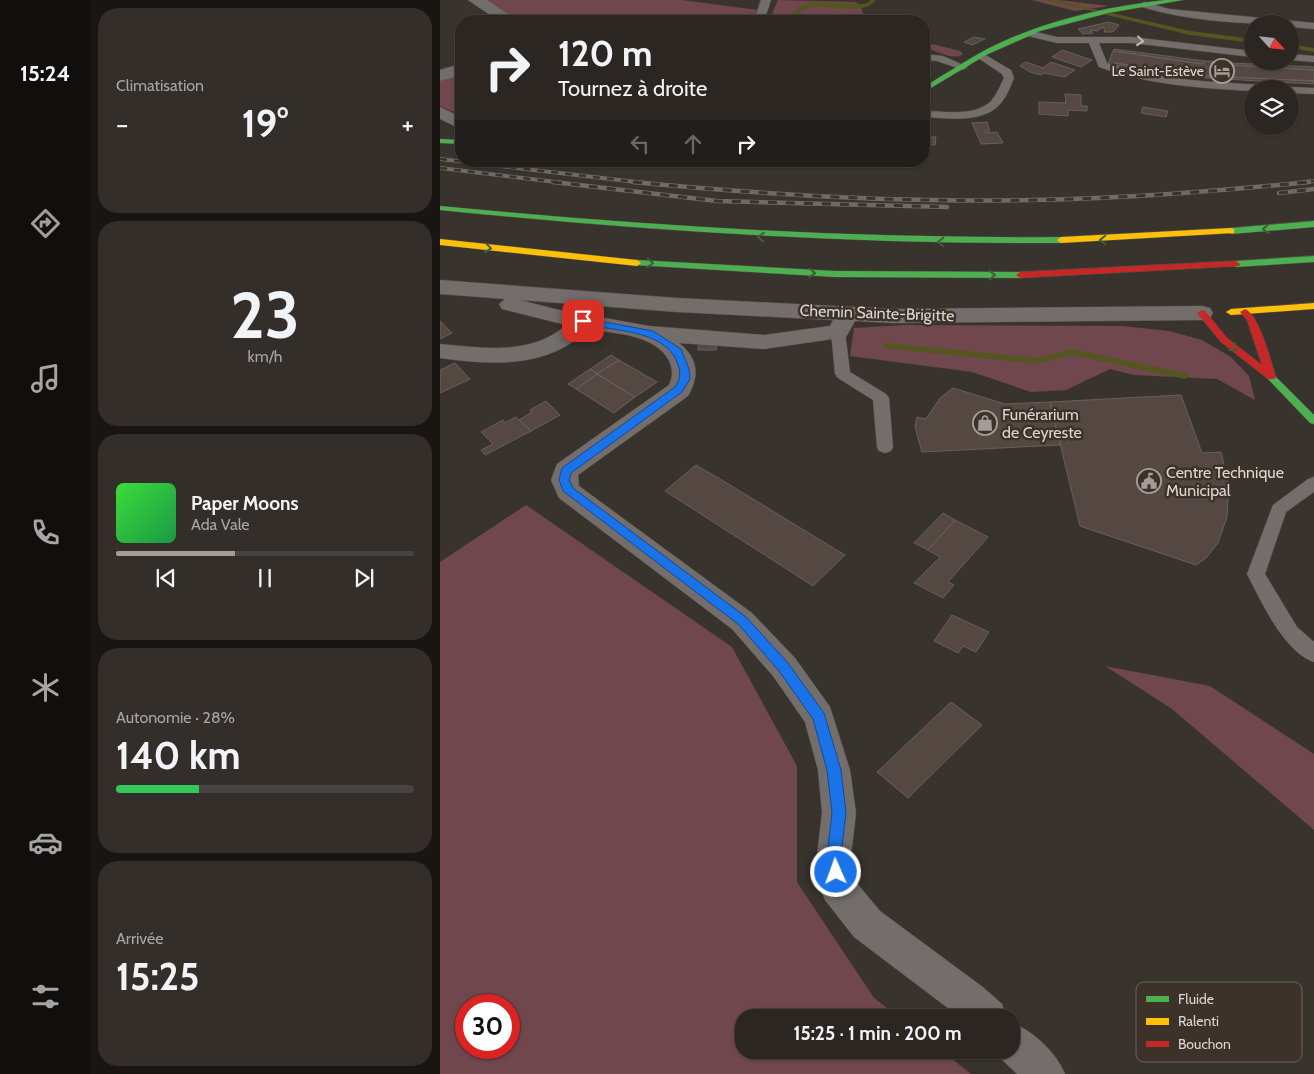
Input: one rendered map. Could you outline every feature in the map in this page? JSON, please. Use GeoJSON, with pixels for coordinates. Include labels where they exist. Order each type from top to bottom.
{"type":"FeatureCollection","features":[{"type":"Feature","properties":{"kind":"main road"},"geometry":{"type":"LineString","coordinates":[[930,86],[1002,44],[1082,18],[1122,9],[1180,0]]}},
{"type":"Feature","properties":{"kind":"main road"},"geometry":{"type":"LineString","coordinates":[[440,208],[531,219],[676,231],[794,239],[888,241],[964,242],[1158,238],[1314,224]]}},
{"type":"Feature","properties":{"kind":"main road"},"geometry":{"type":"LineString","coordinates":[[440,242],[510,251],[648,263],[776,272],[878,275],[969,276],[1118,271],[1314,259]]}},
{"type":"Feature","properties":{"kind":"main road","name":"Chemin Sainte-Brigitte"},"geometry":{"type":"LineString","coordinates":[[1202,313],[1245,312],[1314,306]]}},
{"type":"Feature","properties":{"kind":"main road"},"geometry":{"type":"LineString","coordinates":[[1245,312],[1251,320],[1270,377]]}},
{"type":"Feature","properties":{"kind":"main road"},"geometry":{"type":"LineString","coordinates":[[1202,313],[1212,329],[1270,377],[1314,422]]}},
{"type":"Feature","properties":{"kind":"street"},"geometry":{"type":"LineString","coordinates":[[476,0],[500,15]]}},
{"type":"Feature","properties":{"kind":"street"},"geometry":{"type":"LineString","coordinates":[[440,76],[455,70]]}},
{"type":"Feature","properties":{"kind":"street"},"geometry":{"type":"LineString","coordinates":[[449,114],[455,129]]}},
{"type":"Feature","properties":{"kind":"street","name":"Chemin Sainte-Brigitte"},"geometry":{"type":"LineString","coordinates":[[440,287],[677,305],[843,323],[893,316],[1202,313]]}},
{"type":"Feature","properties":{"kind":"street"},"geometry":{"type":"LineString","coordinates":[[477,289],[501,302],[553,316],[649,333],[764,342],[843,323]]}},
{"type":"Feature","properties":{"kind":"street"},"geometry":{"type":"LineString","coordinates":[[440,351],[487,357],[511,356],[536,350],[562,339],[583,321]]}},
{"type":"Feature","properties":{"kind":"street"},"geometry":{"type":"LineString","coordinates":[[649,333],[678,351],[685,379],[679,390],[566,471],[564,480],[568,491],[742,620],[784,667],[819,717],[834,770],[839,813],[834,855],[838,888],[867,924],[971,1001],[979,1009]]}},
{"type":"Feature","properties":{"kind":"street"},"geometry":{"type":"LineString","coordinates":[[1020,1050],[1045,1074]]}},
{"type":"Feature","properties":{"kind":"lane"},"geometry":{"type":"LineString","coordinates":[[761,15],[766,0]]}},
{"type":"Feature","properties":{"kind":"lane"},"geometry":{"type":"LineString","coordinates":[[1145,5],[1168,12],[1314,26]]}},
{"type":"Feature","properties":{"kind":"lane"},"geometry":{"type":"LineString","coordinates":[[1032,34],[1057,40],[1141,40],[1244,53]]}},
{"type":"Feature","properties":{"kind":"lane"},"geometry":{"type":"LineString","coordinates":[[1092,39],[1103,65],[1122,71],[1171,80],[1244,86]]}},
{"type":"Feature","properties":{"kind":"lane"},"geometry":{"type":"LineString","coordinates":[[930,114],[974,114],[993,105],[1009,78],[1007,72],[982,56]]}},
{"type":"Feature","properties":{"kind":"lane"},"geometry":{"type":"LineString","coordinates":[[930,57],[939,58],[963,67]]}},
{"type":"Feature","properties":{"kind":"lane"},"geometry":{"type":"LineString","coordinates":[[1299,58],[1314,59]]}},
{"type":"Feature","properties":{"kind":"lane"},"geometry":{"type":"LineString","coordinates":[[1299,90],[1314,91]]}},
{"type":"Feature","properties":{"kind":"lane"},"geometry":{"type":"LineString","coordinates":[[843,323],[843,374],[882,398],[885,447]]}},
{"type":"Feature","properties":{"kind":"lane"},"geometry":{"type":"LineString","coordinates":[[1314,483],[1279,509],[1256,574],[1290,632],[1314,654]]}},
{"type":"Feature","properties":{"kind":"shaded area"},"geometry":{"type":"Polygon","coordinates":[[[485,0],[682,0],[758,10],[754,15],[508,15],[485,0]]]}},
{"type":"Feature","properties":{"kind":"shaded area"},"geometry":{"type":"Polygon","coordinates":[[[778,0],[856,2],[862,9],[864,15],[808,14],[772,15],[778,0]]]}},
{"type":"Feature","properties":{"kind":"shaded area"},"geometry":{"type":"Polygon","coordinates":[[[1032,0],[1059,0],[1109,6],[1075,11],[1032,0]]]}},
{"type":"Feature","properties":{"kind":"shaded area"},"geometry":{"type":"Polygon","coordinates":[[[930,44],[960,51],[963,54],[954,57],[930,50],[930,44]]]}},
{"type":"Feature","properties":{"kind":"shaded area"},"geometry":{"type":"Polygon","coordinates":[[[455,73],[455,112],[440,106],[440,79],[455,73]]]}},
{"type":"Feature","properties":{"kind":"shaded area"},"geometry":{"type":"Polygon","coordinates":[[[905,325],[1122,326],[1169,331],[1202,340],[1231,357],[1249,376],[1255,400],[1217,379],[1134,375],[1110,369],[1066,390],[1031,392],[972,372],[850,356],[854,328],[905,325]]]}},
{"type":"Feature","properties":{"kind":"shaded area"},"geometry":{"type":"Polygon","coordinates":[[[526,505],[732,647],[797,766],[797,882],[874,998],[888,1009],[735,1009],[735,1059],[952,1059],[971,1074],[440,1074],[440,562],[526,505]]]}},
{"type":"Feature","properties":{"kind":"shaded area"},"geometry":{"type":"Polygon","coordinates":[[[1105,666],[1210,686],[1314,754],[1314,830],[1172,709],[1105,666]]]}},
{"type":"Feature","properties":{"kind":"building"},"geometry":{"type":"Polygon","coordinates":[[[1109,22],[1119,25],[1113,32],[1104,32],[1105,28],[1100,28],[1098,31],[1090,30],[1093,33],[1083,34],[1078,29],[1109,22]]]}},
{"type":"Feature","properties":{"kind":"building"},"geometry":{"type":"Polygon","coordinates":[[[974,37],[985,39],[972,45],[964,42],[974,37]]]}},
{"type":"Feature","properties":{"kind":"building"},"geometry":{"type":"Polygon","coordinates":[[[1114,49],[1204,61],[1203,64],[1113,51],[1114,49]]]}},
{"type":"Feature","properties":{"kind":"building"},"geometry":{"type":"Polygon","coordinates":[[[1062,50],[1092,60],[1081,67],[1052,57],[1062,50]]]}},
{"type":"Feature","properties":{"kind":"building"},"geometry":{"type":"Polygon","coordinates":[[[1113,51],[1203,64],[1204,61],[1232,62],[1232,65],[1244,66],[1244,70],[1314,70],[1314,81],[1207,76],[1114,63],[1113,65],[1108,64],[1113,51]]]}},
{"type":"Feature","properties":{"kind":"building"},"geometry":{"type":"Polygon","coordinates":[[[1026,62],[1043,68],[1051,62],[1075,70],[1065,77],[1044,73],[1041,75],[1030,72],[1020,66],[1026,62]]]}},
{"type":"Feature","properties":{"kind":"building"},"geometry":{"type":"Polygon","coordinates":[[[1114,63],[1207,76],[1293,80],[1206,78],[1113,65],[1114,63]]]}},
{"type":"Feature","properties":{"kind":"building"},"geometry":{"type":"Polygon","coordinates":[[[1232,63],[1244,64],[1244,66],[1232,65],[1232,63]]]}},
{"type":"Feature","properties":{"kind":"building"},"geometry":{"type":"Polygon","coordinates":[[[1299,66],[1314,67],[1314,70],[1299,69],[1299,66]]]}},
{"type":"Feature","properties":{"kind":"building"},"geometry":{"type":"Polygon","coordinates":[[[1299,80],[1314,81],[1314,84],[1299,83],[1299,80]]]}},
{"type":"Feature","properties":{"kind":"building"},"geometry":{"type":"Polygon","coordinates":[[[1065,94],[1081,95],[1081,106],[1087,106],[1087,111],[1068,110],[1068,116],[1039,114],[1039,102],[1066,103],[1065,94]]]}},
{"type":"Feature","properties":{"kind":"building"},"geometry":{"type":"Polygon","coordinates":[[[1143,107],[1168,111],[1166,117],[1141,113],[1143,107]]]}},
{"type":"Feature","properties":{"kind":"building"},"geometry":{"type":"Polygon","coordinates":[[[987,122],[990,131],[985,131],[985,133],[997,132],[1003,143],[981,144],[972,123],[987,122]]]}},
{"type":"Feature","properties":{"kind":"building"},"geometry":{"type":"Polygon","coordinates":[[[930,137],[936,137],[935,145],[930,145],[930,137]]]}},
{"type":"Feature","properties":{"kind":"building"},"geometry":{"type":"Polygon","coordinates":[[[440,321],[452,333],[440,339],[440,321]]]}},
{"type":"Feature","properties":{"kind":"building"},"geometry":{"type":"Polygon","coordinates":[[[699,344],[717,344],[716,350],[698,350],[699,344]]]}},
{"type":"Feature","properties":{"kind":"building"},"geometry":{"type":"Polygon","coordinates":[[[611,355],[619,360],[597,374],[590,369],[611,355]]]}},
{"type":"Feature","properties":{"kind":"building"},"geometry":{"type":"Polygon","coordinates":[[[619,360],[657,382],[635,397],[597,374],[619,360]]]}},
{"type":"Feature","properties":{"kind":"building"},"geometry":{"type":"Polygon","coordinates":[[[455,363],[470,379],[440,393],[440,370],[455,363]]]}},
{"type":"Feature","properties":{"kind":"building"},"geometry":{"type":"Polygon","coordinates":[[[590,369],[597,374],[576,389],[568,384],[590,369]]]}},
{"type":"Feature","properties":{"kind":"building"},"geometry":{"type":"Polygon","coordinates":[[[597,374],[635,397],[614,413],[576,389],[597,374]]]}},
{"type":"Feature","properties":{"kind":"building","name":"Funérarium de Ceyreste"},"geometry":{"type":"Polygon","coordinates":[[[953,388],[1005,404],[1050,402],[1060,445],[922,452],[915,427],[917,417],[926,419],[940,398],[953,388]]]}},
{"type":"Feature","properties":{"kind":"building","name":"Centre Technique Municipal"},"geometry":{"type":"Polygon","coordinates":[[[1181,395],[1202,453],[1221,452],[1229,486],[1227,517],[1218,543],[1206,558],[1196,565],[1080,526],[1050,402],[1181,395]]]}},
{"type":"Feature","properties":{"kind":"building"},"geometry":{"type":"Polygon","coordinates":[[[546,401],[560,415],[531,431],[519,420],[532,412],[530,410],[546,401]]]}},
{"type":"Feature","properties":{"kind":"building"},"geometry":{"type":"Polygon","coordinates":[[[516,417],[531,431],[485,455],[481,450],[493,444],[481,432],[503,420],[505,423],[516,417]]]}},
{"type":"Feature","properties":{"kind":"building"},"geometry":{"type":"Polygon","coordinates":[[[696,465],[845,555],[813,586],[665,491],[696,465]]]}},
{"type":"Feature","properties":{"kind":"building"},"geometry":{"type":"Polygon","coordinates":[[[943,513],[955,520],[928,550],[914,543],[943,513]]]}},
{"type":"Feature","properties":{"kind":"building"},"geometry":{"type":"Polygon","coordinates":[[[955,520],[988,537],[948,582],[954,585],[943,598],[914,583],[940,557],[928,550],[955,520]]]}},
{"type":"Feature","properties":{"kind":"building"},"geometry":{"type":"Polygon","coordinates":[[[952,615],[989,632],[976,652],[963,646],[958,653],[934,641],[952,615]]]}},
{"type":"Feature","properties":{"kind":"building"},"geometry":{"type":"Polygon","coordinates":[[[951,702],[982,725],[908,798],[877,772],[951,702]]]}},
{"type":"Feature","properties":{"kind":"waterway"},"geometry":{"type":"LineString","coordinates":[[794,15],[800,8],[811,4],[862,6],[870,4],[873,0]]}},
{"type":"Feature","properties":{"kind":"waterway"},"geometry":{"type":"LineString","coordinates":[[1048,0],[1190,33],[1244,40]]}},
{"type":"Feature","properties":{"kind":"waterway"},"geometry":{"type":"LineString","coordinates":[[1299,48],[1314,50]]}},
{"type":"Feature","properties":{"kind":"waterway"},"geometry":{"type":"LineString","coordinates":[[887,346],[1038,361],[1072,352],[1185,376]]}},
{"type":"Feature","properties":{"kind":"railway"},"geometry":{"type":"LineString","coordinates":[[440,159],[455,161]]}},
{"type":"Feature","properties":{"kind":"railway"},"geometry":{"type":"LineString","coordinates":[[508,167],[645,183]]}},
{"type":"Feature","properties":{"kind":"railway"},"geometry":{"type":"LineString","coordinates":[[440,168],[564,183]]}},
{"type":"Feature","properties":{"kind":"railway"},"geometry":{"type":"LineString","coordinates":[[1297,183],[1314,181]]}},
{"type":"Feature","properties":{"kind":"railway"},"geometry":{"type":"LineString","coordinates":[[553,182],[717,201],[947,207]]}},
{"type":"Feature","properties":{"kind":"railway"},"geometry":{"type":"LineString","coordinates":[[633,182],[807,196],[982,201],[1124,197],[1309,182]]}},
{"type":"Feature","properties":{"kind":"railway"},"geometry":{"type":"LineString","coordinates":[[1279,193],[1314,189]]}},
{"type":"Feature","properties":{"kind":"traffic: fast"},"geometry":{"type":"LineString","coordinates":[[930,86],[984,54],[1037,30],[1084,16],[1180,0]]}},
{"type":"Feature","properties":{"kind":"traffic: fast"},"geometry":{"type":"LineString","coordinates":[[440,141],[455,142]]}},
{"type":"Feature","properties":{"kind":"traffic: fast"},"geometry":{"type":"LineString","coordinates":[[440,208],[595,223],[750,234],[905,240],[1061,240]]}},
{"type":"Feature","properties":{"kind":"traffic: fast"},"geometry":{"type":"LineString","coordinates":[[1231,231],[1314,224]]}},
{"type":"Feature","properties":{"kind":"traffic: fast"},"geometry":{"type":"LineString","coordinates":[[1236,264],[1314,259]]}},
{"type":"Feature","properties":{"kind":"traffic: fast"},"geometry":{"type":"LineString","coordinates":[[637,263],[835,274],[1020,275]]}},
{"type":"Feature","properties":{"kind":"traffic: fast"},"geometry":{"type":"LineString","coordinates":[[1271,377],[1314,421]]}},
{"type":"Feature","properties":{"kind":"traffic: slow"},"geometry":{"type":"LineString","coordinates":[[1061,240],[1231,231]]}},
{"type":"Feature","properties":{"kind":"traffic: slow"},"geometry":{"type":"LineString","coordinates":[[440,242],[637,263]]}},
{"type":"Feature","properties":{"kind":"traffic: slow"},"geometry":{"type":"LineString","coordinates":[[1231,312],[1314,306]]}},
{"type":"Feature","properties":{"kind":"traffic: jam"},"geometry":{"type":"LineString","coordinates":[[1020,275],[1236,264]]}},
{"type":"Feature","properties":{"kind":"traffic: jam"},"geometry":{"type":"LineString","coordinates":[[1202,313],[1224,340],[1271,377],[1251,320],[1245,312]]}},
{"type":"Feature","properties":{"kind":"place","name":"Le Saint-Estève"},"geometry":{"type":"Point","coordinates":[1222,71]}},
{"type":"Feature","properties":{"kind":"place","name":"Funérarium de Ceyreste"},"geometry":{"type":"Point","coordinates":[985,423]}},
{"type":"Feature","properties":{"kind":"place","name":"Centre Technique Municipal"},"geometry":{"type":"Point","coordinates":[1149,481]}},
{"type":"Feature","properties":{"kind":"route"},"geometry":{"type":"LineString","coordinates":[[583,321],[649,333],[678,351],[685,379],[679,390],[566,471],[564,480],[568,491],[742,620],[784,667],[819,717],[834,770],[839,813],[834,855],[836,872]]}}]}
